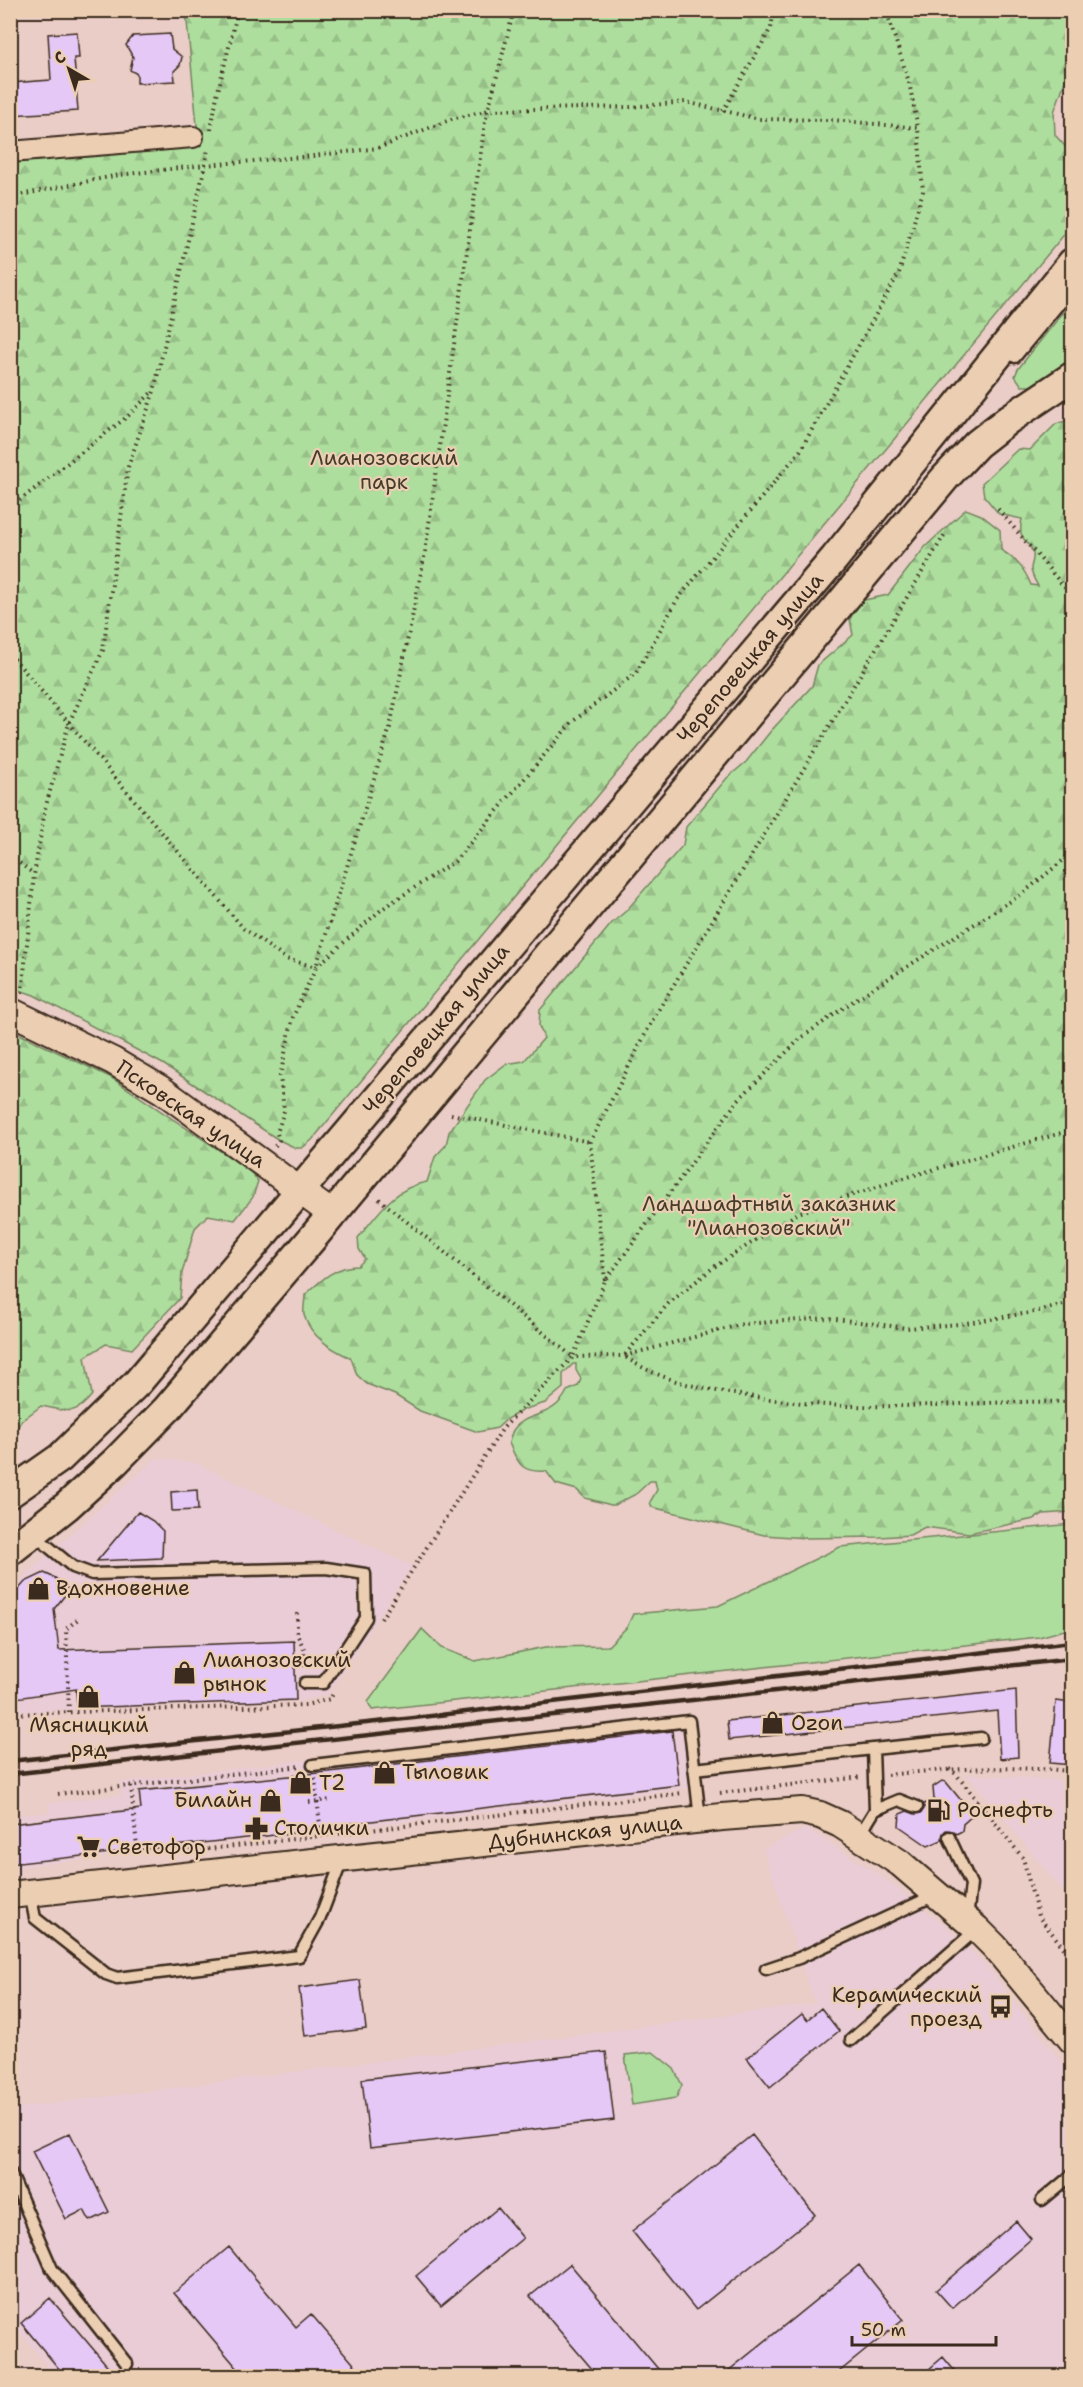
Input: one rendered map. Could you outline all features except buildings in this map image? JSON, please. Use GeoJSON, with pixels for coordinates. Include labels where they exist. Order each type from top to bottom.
{"type":"FeatureCollection","features":[{"type":"Feature","properties":{"kind":"main road","name":"Череповецкая улица"},"geometry":{"type":"LineString","coordinates":[[18,1489],[60,1458],[138,1382],[834,559],[1072,263]]}},
{"type":"Feature","properties":{"kind":"main road","name":"Череповецкая улица"},"geometry":{"type":"LineString","coordinates":[[10,1551],[67,1506],[115,1462],[166,1409],[332,1214],[945,478],[977,444],[1009,419],[1072,377]]}},
{"type":"Feature","properties":{"kind":"street"},"geometry":{"type":"LineString","coordinates":[[10,152],[193,137]]}},
{"type":"Feature","properties":{"kind":"street","name":"Псковская улица"},"geometry":{"type":"LineString","coordinates":[[16,1005],[162,1090],[332,1214]]}},
{"type":"Feature","properties":{"kind":"street","name":"Дубнинская улица"},"geometry":{"type":"LineString","coordinates":[[20,1894],[700,1820],[802,1811],[820,1815],[840,1824],[900,1863],[938,1894],[995,1947],[1072,2040]]}},
{"type":"Feature","properties":{"kind":"lane"},"geometry":{"type":"LineString","coordinates":[[1010,362],[1072,288]]}},
{"type":"Feature","properties":{"kind":"lane","name":"Череповецкая улица"},"geometry":{"type":"LineString","coordinates":[[862,578],[884,537],[966,443],[996,417],[1072,366]]}},
{"type":"Feature","properties":{"kind":"lane","name":"Череповецкая улица"},"geometry":{"type":"LineString","coordinates":[[834,559],[872,526],[949,435]]}},
{"type":"Feature","properties":{"kind":"lane"},"geometry":{"type":"LineString","coordinates":[[33,1534],[73,1567],[92,1574],[326,1568],[365,1574],[366,1618],[323,1683],[305,1683]]}},
{"type":"Feature","properties":{"kind":"lane"},"geometry":{"type":"LineString","coordinates":[[313,1765],[689,1720],[700,1820]]}},
{"type":"Feature","properties":{"kind":"lane"},"geometry":{"type":"LineString","coordinates":[[694,1769],[981,1738]]}},
{"type":"Feature","properties":{"kind":"lane"},"geometry":{"type":"LineString","coordinates":[[859,1836],[875,1810],[876,1776],[873,1749]]}},
{"type":"Feature","properties":{"kind":"lane"},"geometry":{"type":"LineString","coordinates":[[875,1810],[899,1800],[917,1807]]}},
{"type":"Feature","properties":{"kind":"lane"},"geometry":{"type":"LineString","coordinates":[[851,2040],[972,1924],[971,1884],[950,1837]]}},
{"type":"Feature","properties":{"kind":"lane"},"geometry":{"type":"LineString","coordinates":[[20,1894],[35,1918],[106,1974],[117,1978],[299,1956],[320,1918],[342,1859]]}},
{"type":"Feature","properties":{"kind":"lane"},"geometry":{"type":"LineString","coordinates":[[766,1968],[800,1958],[938,1894]]}},
{"type":"Feature","properties":{"kind":"lane"},"geometry":{"type":"LineString","coordinates":[[10,2172],[52,2269],[127,2364]]}},
{"type":"Feature","properties":{"kind":"lane"},"geometry":{"type":"LineString","coordinates":[[1042,2200],[1072,2175]]}},
{"type":"Feature","properties":{"kind":"path"},"geometry":{"type":"LineString","coordinates":[[272,1150],[279,1140],[277,1133],[284,1111],[280,1076],[293,1017],[316,967],[390,727],[423,565],[489,110],[514,10]]}},
{"type":"Feature","properties":{"kind":"path"},"geometry":{"type":"LineString","coordinates":[[723,111],[771,27],[774,10]]}},
{"type":"Feature","properties":{"kind":"path"},"geometry":{"type":"LineString","coordinates":[[316,967],[382,909],[455,861],[572,722],[636,674],[677,600],[800,452],[899,273],[923,191],[918,128],[909,82],[886,10]]}},
{"type":"Feature","properties":{"kind":"path"},"geometry":{"type":"LineString","coordinates":[[16,1005],[45,809],[69,723],[103,650],[128,467],[154,391],[205,165],[378,148],[452,119],[489,110],[630,107],[686,102],[759,119],[833,120],[918,128]]}},
{"type":"Feature","properties":{"kind":"path"},"geometry":{"type":"LineString","coordinates":[[10,508],[128,416],[154,391]]}},
{"type":"Feature","properties":{"kind":"path"},"geometry":{"type":"LineString","coordinates":[[998,508],[1072,596]]}},
{"type":"Feature","properties":{"kind":"path"},"geometry":{"type":"LineString","coordinates":[[605,1281],[590,1142],[652,1022],[945,534]]}},
{"type":"Feature","properties":{"kind":"path"},"geometry":{"type":"LineString","coordinates":[[10,654],[244,929],[286,959],[316,967]]}},
{"type":"Feature","properties":{"kind":"path"},"geometry":{"type":"LineString","coordinates":[[380,1622],[503,1428],[573,1357],[605,1281],[738,1100],[801,1038],[856,999],[1023,894],[1072,853]]}},
{"type":"Feature","properties":{"kind":"path"},"geometry":{"type":"LineString","coordinates":[[10,856],[34,875]]}},
{"type":"Feature","properties":{"kind":"path"},"geometry":{"type":"LineString","coordinates":[[451,1114],[590,1142]]}},
{"type":"Feature","properties":{"kind":"path"},"geometry":{"type":"LineString","coordinates":[[624,1356],[668,1304],[714,1267],[798,1213],[904,1178],[1072,1130]]}},
{"type":"Feature","properties":{"kind":"path"},"geometry":{"type":"LineString","coordinates":[[379,1199],[573,1357],[624,1356],[743,1324],[828,1318],[907,1328],[970,1322],[1072,1304]]}},
{"type":"Feature","properties":{"kind":"path"},"geometry":{"type":"LineString","coordinates":[[624,1356],[642,1369],[677,1381],[718,1392],[778,1401],[849,1406],[1072,1402]]}},
{"type":"Feature","properties":{"kind":"path"},"geometry":{"type":"LineString","coordinates":[[297,1613],[297,1634],[304,1649],[306,1705]]}},
{"type":"Feature","properties":{"kind":"path"},"geometry":{"type":"LineString","coordinates":[[69,1712],[66,1629],[78,1619]]}},
{"type":"Feature","properties":{"kind":"path"},"geometry":{"type":"LineString","coordinates":[[10,1714],[306,1705],[330,1699],[336,1689]]}},
{"type":"Feature","properties":{"kind":"path"},"geometry":{"type":"LineString","coordinates":[[58,1794],[313,1765],[321,1835]]}},
{"type":"Feature","properties":{"kind":"path"},"geometry":{"type":"LineString","coordinates":[[172,1853],[697,1791],[711,1794],[948,1768],[1020,1766],[1072,1770]]}},
{"type":"Feature","properties":{"kind":"path"},"geometry":{"type":"LineString","coordinates":[[948,1768],[956,1774],[1023,1858],[1038,1916],[1072,1958]]}},
{"type":"Feature","properties":{"kind":"path"},"geometry":{"type":"LineString","coordinates":[[131,1786],[138,1857]]}},
{"type":"Feature","properties":{"kind":"path"},"geometry":{"type":"LineString","coordinates":[[309,1802],[332,1800]]}},
{"type":"Feature","properties":{"kind":"path"},"geometry":{"type":"LineString","coordinates":[[134,1820],[142,1819]]}},
{"type":"Feature","properties":{"kind":"path"},"geometry":{"type":"LineString","coordinates":[[127,1830],[135,1829]]}},
{"type":"Feature","properties":{"kind":"path"},"geometry":{"type":"LineString","coordinates":[[126,1858],[150,1856]]}},
{"type":"Feature","properties":{"kind":"shaded area"},"geometry":{"type":"Polygon","coordinates":[[[156,1458],[196,1463],[412,1566],[328,1694],[302,1701],[11,1712],[10,1593],[25,1575],[156,1458]]]}},
{"type":"Feature","properties":{"kind":"shaded area"},"geometry":{"type":"Polygon","coordinates":[[[681,1715],[690,1788],[11,1868],[10,1816],[49,1812],[48,1803],[122,1795],[121,1782],[681,1715]]]}},
{"type":"Feature","properties":{"kind":"shaded area"},"geometry":{"type":"Polygon","coordinates":[[[967,1774],[1072,1781],[1072,1902],[967,1774]]]}},
{"type":"Feature","properties":{"kind":"shaded area"},"geometry":{"type":"Polygon","coordinates":[[[806,1828],[880,1875],[944,1924],[987,1967],[1072,2075],[1072,2376],[55,2376],[11,2321],[10,2109],[815,2004],[763,1849],[806,1828]]]}},
{"type":"Feature","properties":{"kind":"green space","name":"Лианозовский парк"},"geometry":{"type":"Polygon","coordinates":[[[186,11],[1072,11],[1072,62],[1054,112],[1055,135],[1072,154],[1072,225],[312,1140],[302,1148],[296,1148],[279,1140],[163,1064],[34,995],[11,987],[11,163],[199,146],[186,11]]]}},
{"type":"Feature","properties":{"kind":"green space"},"geometry":{"type":"Polygon","coordinates":[[[1072,301],[1072,359],[1031,386],[1022,386],[1015,376],[1018,369],[1072,301]]]}},
{"type":"Feature","properties":{"kind":"green space","name":"Ландшафтный заказник \"Лианозовский\""},"geometry":{"type":"Polygon","coordinates":[[[1072,419],[1072,1512],[1043,1514],[1034,1519],[969,1533],[925,1527],[910,1535],[880,1537],[806,1538],[764,1535],[652,1507],[650,1502],[657,1490],[655,1481],[650,1481],[636,1494],[611,1505],[585,1498],[577,1490],[556,1484],[546,1471],[531,1470],[522,1465],[509,1443],[513,1431],[519,1423],[526,1419],[548,1411],[562,1400],[567,1391],[578,1386],[581,1379],[576,1370],[576,1364],[573,1364],[563,1374],[563,1388],[545,1403],[525,1409],[508,1418],[497,1428],[478,1432],[420,1411],[395,1395],[367,1384],[357,1375],[351,1358],[336,1351],[311,1330],[304,1315],[305,1295],[335,1271],[358,1266],[365,1259],[359,1249],[358,1238],[387,1203],[405,1190],[427,1182],[435,1157],[446,1145],[449,1132],[485,1080],[506,1064],[524,1061],[544,1038],[539,1026],[540,1010],[612,923],[626,911],[683,845],[686,827],[727,778],[746,762],[812,686],[818,665],[853,635],[850,619],[860,601],[888,595],[925,547],[966,509],[981,515],[1000,530],[1001,550],[1019,565],[1031,585],[1038,586],[1031,570],[1033,553],[1021,532],[1022,519],[999,514],[984,496],[982,483],[1018,449],[1030,450],[1056,424],[1072,419]]]}},
{"type":"Feature","properties":{"kind":"green space"},"geometry":{"type":"Polygon","coordinates":[[[11,1030],[110,1077],[250,1171],[258,1181],[253,1197],[235,1220],[208,1215],[195,1228],[182,1273],[180,1298],[132,1349],[106,1344],[85,1357],[92,1395],[86,1402],[75,1410],[69,1411],[41,1406],[21,1421],[11,1440],[11,1030]]]}},
{"type":"Feature","properties":{"kind":"green space"},"geometry":{"type":"Polygon","coordinates":[[[1072,1524],[1072,1628],[1039,1637],[372,1710],[368,1702],[422,1629],[442,1648],[475,1661],[546,1647],[608,1646],[627,1627],[633,1614],[718,1606],[840,1547],[1072,1524]]]}},
{"type":"Feature","properties":{"kind":"green space"},"geometry":{"type":"Polygon","coordinates":[[[653,2052],[674,2069],[682,2085],[676,2098],[632,2105],[625,2055],[653,2052]]]}},
{"type":"Feature","properties":{"kind":"railway"},"geometry":{"type":"LineString","coordinates":[[10,1761],[414,1718],[1072,1642]]}},
{"type":"Feature","properties":{"kind":"railway"},"geometry":{"type":"LineString","coordinates":[[10,1774],[1072,1659]]}},
{"type":"Feature","properties":{"kind":"place","name":"Вдохновение"},"geometry":{"type":"Point","coordinates":[38,1588]}},
{"type":"Feature","properties":{"kind":"place","name":"Лианозовский рынок"},"geometry":{"type":"Point","coordinates":[185,1672]}},
{"type":"Feature","properties":{"kind":"place","name":"Мясницкий ряд"},"geometry":{"type":"Point","coordinates":[89,1697]}},
{"type":"Feature","properties":{"kind":"place","name":"Ozon"},"geometry":{"type":"Point","coordinates":[773,1723]}},
{"type":"Feature","properties":{"kind":"place","name":"Тыловик"},"geometry":{"type":"Point","coordinates":[384,1772]}},
{"type":"Feature","properties":{"kind":"place","name":"T2"},"geometry":{"type":"Point","coordinates":[301,1783]}},
{"type":"Feature","properties":{"kind":"place","name":"Билайн"},"geometry":{"type":"Point","coordinates":[270,1800]}},
{"type":"Feature","properties":{"kind":"place","name":"Роснефть"},"geometry":{"type":"Point","coordinates":[939,1810]}},
{"type":"Feature","properties":{"kind":"place","name":"Столички"},"geometry":{"type":"Point","coordinates":[256,1828]}},
{"type":"Feature","properties":{"kind":"place","name":"Светофор"},"geometry":{"type":"Point","coordinates":[89,1847]}},
{"type":"Feature","properties":{"kind":"place","name":"Керамический проезд"},"geometry":{"type":"Point","coordinates":[1000,2007]}}]}
